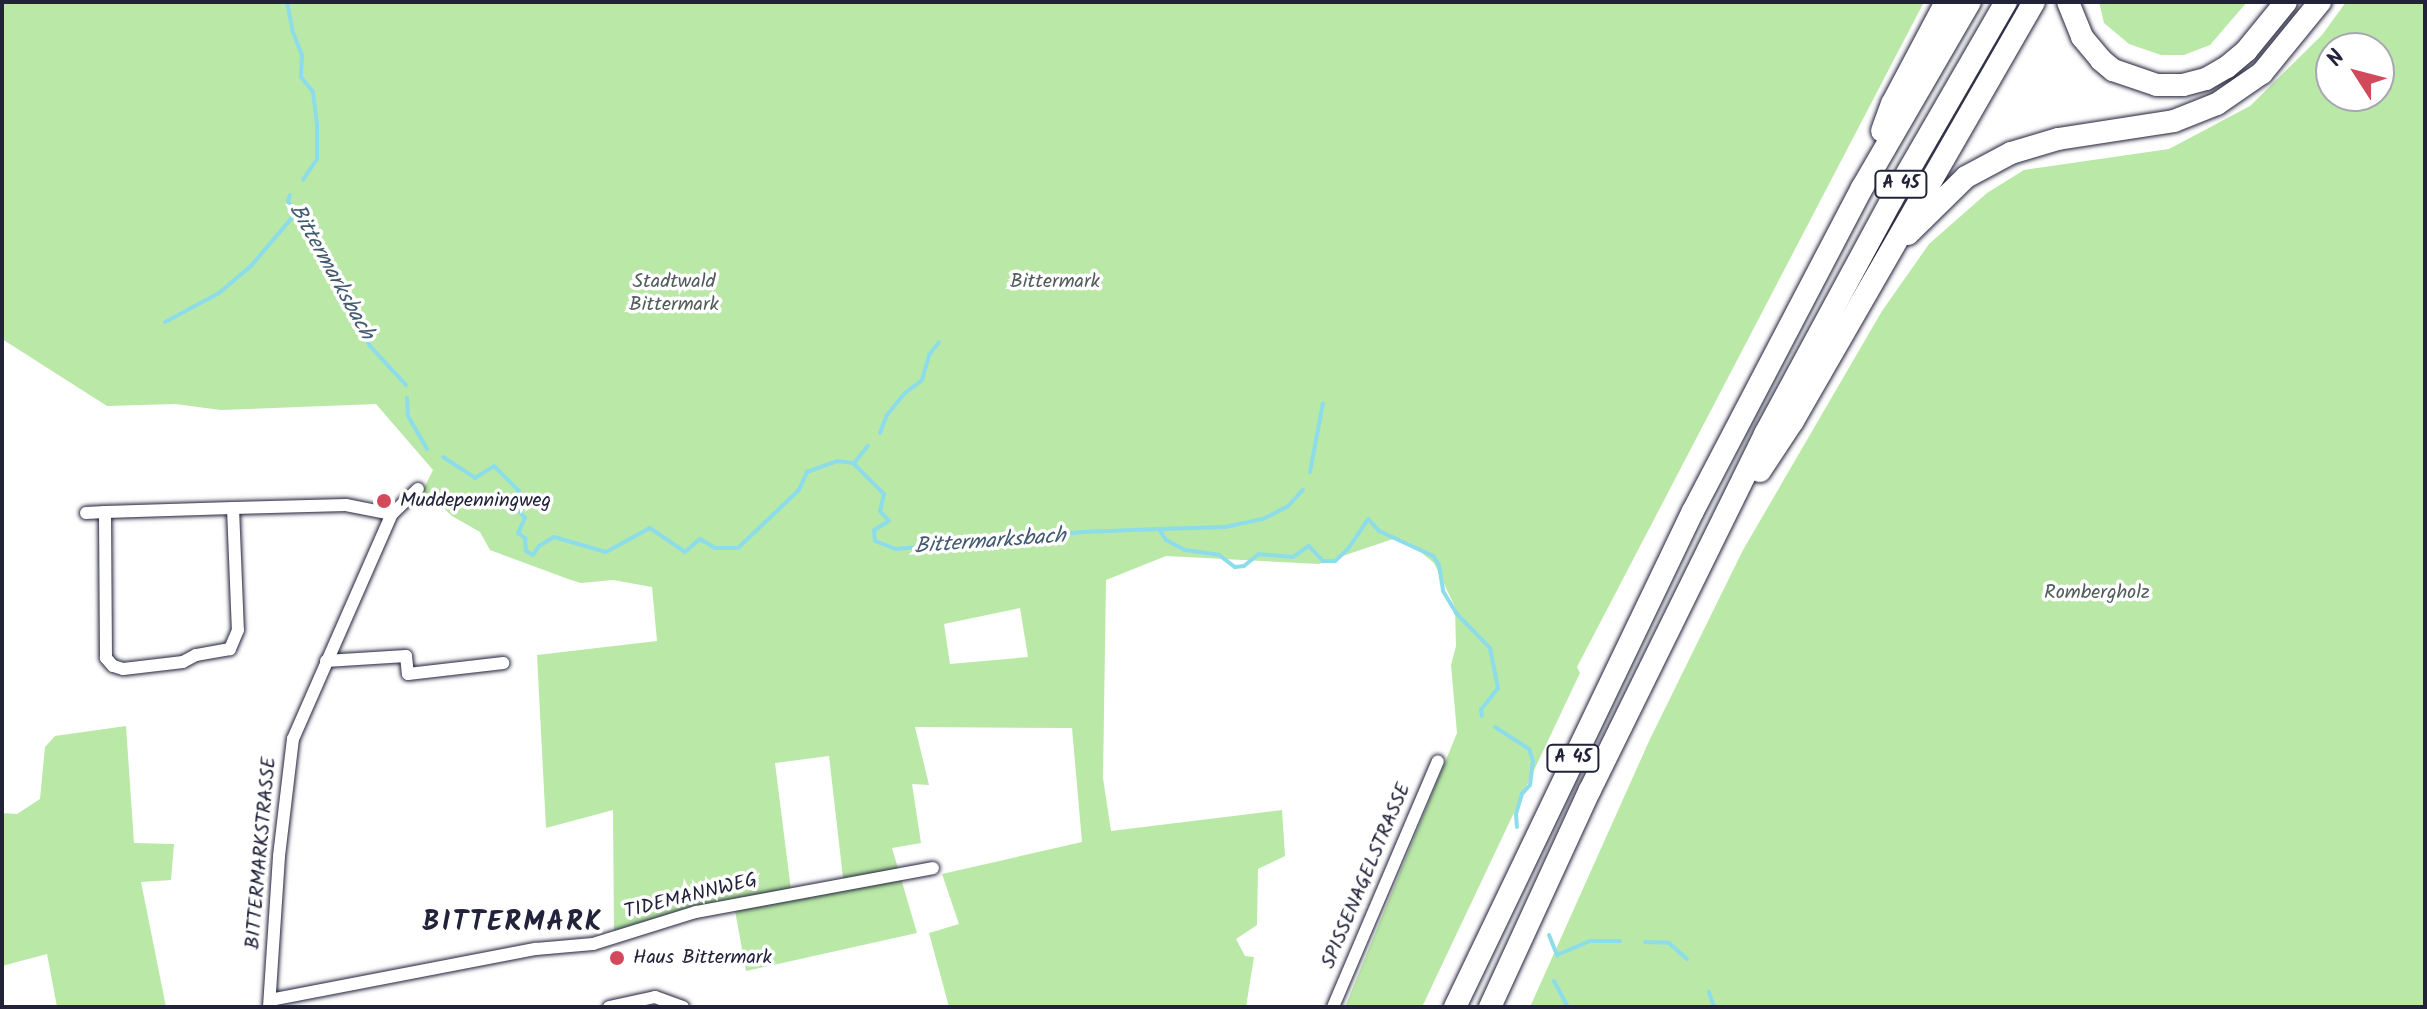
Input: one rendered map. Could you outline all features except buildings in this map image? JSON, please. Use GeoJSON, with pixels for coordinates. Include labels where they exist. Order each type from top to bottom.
{"type":"FeatureCollection","features":[{"type":"Feature","properties":{"kind":"highway"},"geometry":{"type":"LineString","coordinates":[[1862,188],[1892,104],[1946,2]]}},
{"type":"Feature","properties":{"kind":"highway","name":"A 45"},"geometry":{"type":"LineString","coordinates":[[1455,1007],[1652,593],[1862,188],[1970,2]]}},
{"type":"Feature","properties":{"kind":"highway","name":"A 45"},"geometry":{"type":"LineString","coordinates":[[1490,1007],[1708,548],[1809,372],[2006,2]]}},
{"type":"Feature","properties":{"kind":"highway"},"geometry":{"type":"LineString","coordinates":[[1869,286],[2034,2]]}},
{"type":"Feature","properties":{"kind":"highway"},"geometry":{"type":"LineString","coordinates":[[2068,2],[2082,37],[2113,70],[2157,85],[2183,85],[2206,79],[2227,67],[2246,51],[2286,2]]}},
{"type":"Feature","properties":{"kind":"highway"},"geometry":{"type":"LineString","coordinates":[[1809,372],[1869,286],[1920,222],[1953,188],[1980,168],[2041,142],[2154,126],[2217,104],[2262,73],[2320,2]]}},
{"type":"Feature","properties":{"kind":"street","name":"BITTERMARKSTRASSE"},"geometry":{"type":"LineString","coordinates":[[269,1004],[279,856],[293,739],[392,514],[418,489]]}},
{"type":"Feature","properties":{"kind":"street"},"geometry":{"type":"LineString","coordinates":[[86,513],[346,505],[392,514]]}},
{"type":"Feature","properties":{"kind":"street"},"geometry":{"type":"LineString","coordinates":[[105,512],[106,658],[113,666],[123,669],[183,662],[196,655],[223,652],[236,641],[233,508]]}},
{"type":"Feature","properties":{"kind":"street"},"geometry":{"type":"LineString","coordinates":[[326,661],[406,656],[408,674],[503,663]]}},
{"type":"Feature","properties":{"kind":"street","name":"SPISSENAGELSTRASSE"},"geometry":{"type":"LineString","coordinates":[[1333,1007],[1438,761]]}},
{"type":"Feature","properties":{"kind":"street","name":"TIDEMANNWEG"},"geometry":{"type":"LineString","coordinates":[[269,1004],[521,951],[593,944],[696,912],[933,868]]}},
{"type":"Feature","properties":{"kind":"street"},"geometry":{"type":"LineString","coordinates":[[609,1007],[655,997],[683,1007]]}},
{"type":"Feature","properties":{"kind":"green space","name":"Stadtwald Bittermark"},"geometry":{"type":"Polygon","coordinates":[[[2,2],[1924,2],[1577,667],[1580,673],[1422,1007],[1345,1007],[1457,733],[1451,665],[1456,646],[1455,607],[1434,563],[1410,543],[1396,538],[1319,564],[1166,556],[1106,580],[1103,778],[1111,831],[1282,810],[1285,856],[1258,869],[1257,925],[1236,939],[1245,956],[1254,957],[1246,1007],[949,1007],[929,933],[959,924],[942,874],[1082,842],[1072,728],[915,727],[929,785],[912,784],[921,843],[892,848],[917,933],[746,971],[734,905],[614,937],[613,810],[546,828],[537,655],[657,641],[652,587],[613,580],[581,583],[571,580],[490,550],[480,532],[452,516],[434,499],[416,504],[433,470],[376,404],[221,410],[175,404],[107,406],[2,339],[2,2]],[[1020,608],[944,624],[950,664],[1028,657],[1020,608]],[[829,756],[775,763],[791,890],[843,878],[829,756]]]}},
{"type":"Feature","properties":{"kind":"green space"},"geometry":{"type":"Polygon","coordinates":[[[2099,2],[2247,2],[2210,45],[2184,55],[2161,55],[2129,44],[2104,23],[2099,2]]]}},
{"type":"Feature","properties":{"kind":"green space","name":"Rombergholz"},"geometry":{"type":"Polygon","coordinates":[[[2346,2],[2425,2],[2425,1007],[1530,1007],[1650,739],[1743,550],[1882,311],[1929,244],[1987,193],[2024,170],[2169,149],[2250,106],[2315,42],[2315,112],[2395,112],[2395,32],[2324,32],[2346,2]]]}},
{"type":"Feature","properties":{"kind":"green space"},"geometry":{"type":"Polygon","coordinates":[[[126,726],[134,843],[174,844],[171,880],[141,882],[166,1007],[57,1007],[47,954],[2,966],[2,813],[17,814],[40,799],[45,747],[55,736],[126,726]]]}},
{"type":"Feature","properties":{"kind":"waterway","name":"Bittermarksbach"},"geometry":{"type":"LineString","coordinates":[[287,2],[302,55],[301,77],[313,92],[317,123],[317,159],[303,180]]}},
{"type":"Feature","properties":{"kind":"waterway","name":"Bittermarksbach"},"geometry":{"type":"LineString","coordinates":[[290,195],[288,201],[370,346],[406,385]]}},
{"type":"Feature","properties":{"kind":"waterway"},"geometry":{"type":"LineString","coordinates":[[165,322],[219,293],[251,266],[296,213]]}},
{"type":"Feature","properties":{"kind":"waterway"},"geometry":{"type":"LineString","coordinates":[[880,433],[887,415],[905,393],[922,380],[929,355],[939,342]]}},
{"type":"Feature","properties":{"kind":"waterway","name":"Bittermarksbach"},"geometry":{"type":"LineString","coordinates":[[407,398],[408,416],[427,449]]}},
{"type":"Feature","properties":{"kind":"waterway"},"geometry":{"type":"LineString","coordinates":[[1310,472],[1323,403]]}},
{"type":"Feature","properties":{"kind":"waterway"},"geometry":{"type":"LineString","coordinates":[[854,463],[868,446]]}},
{"type":"Feature","properties":{"kind":"waterway","name":"Bittermarksbach"},"geometry":{"type":"LineString","coordinates":[[443,457],[475,478],[494,466],[519,491],[511,501],[525,518],[518,533],[525,538],[526,551],[533,555],[539,546],[554,537],[606,552],[650,528],[685,552],[700,539],[715,548],[738,548],[799,490],[807,472],[837,461],[853,463],[884,494],[880,511],[889,521],[874,530],[875,541],[896,549],[1083,532],[1159,529],[1166,540],[1185,550],[1219,555],[1235,567],[1244,566],[1259,554],[1293,557],[1309,546],[1323,561],[1335,561],[1348,549],[1368,519],[1379,531],[1433,556],[1439,565],[1443,591],[1456,613],[1490,648],[1498,688],[1481,710],[1482,716]]}},
{"type":"Feature","properties":{"kind":"waterway"},"geometry":{"type":"LineString","coordinates":[[1160,529],[1225,527],[1263,519],[1288,506],[1303,490]]}},
{"type":"Feature","properties":{"kind":"waterway","name":"Bittermarksbach"},"geometry":{"type":"LineString","coordinates":[[1495,727],[1529,749],[1533,761],[1530,785],[1522,794],[1516,814],[1517,827]]}},
{"type":"Feature","properties":{"kind":"waterway"},"geometry":{"type":"LineString","coordinates":[[1549,935],[1557,955],[1590,941],[1620,941]]}},
{"type":"Feature","properties":{"kind":"waterway"},"geometry":{"type":"LineString","coordinates":[[1645,942],[1669,943],[1687,959]]}},
{"type":"Feature","properties":{"kind":"waterway","name":"Bittermarksbach"},"geometry":{"type":"LineString","coordinates":[[1554,981],[1568,1007]]}},
{"type":"Feature","properties":{"kind":"waterway"},"geometry":{"type":"LineString","coordinates":[[1709,992],[1714,1007]]}},
{"type":"Feature","properties":{"kind":"place","name":"Muddepenningweg"},"geometry":{"type":"Point","coordinates":[384,501]}},
{"type":"Feature","properties":{"kind":"place","name":"Haus Bittermark"},"geometry":{"type":"Point","coordinates":[617,958]}},
{"type":"Feature","properties":{"kind":"district","name":"BITTERMARK"},"geometry":{"type":"Point","coordinates":[513,923]}},
{"type":"Feature","properties":{"kind":"park label","name":"Bittermark"},"geometry":{"type":"Point","coordinates":[1055,282]}}]}
